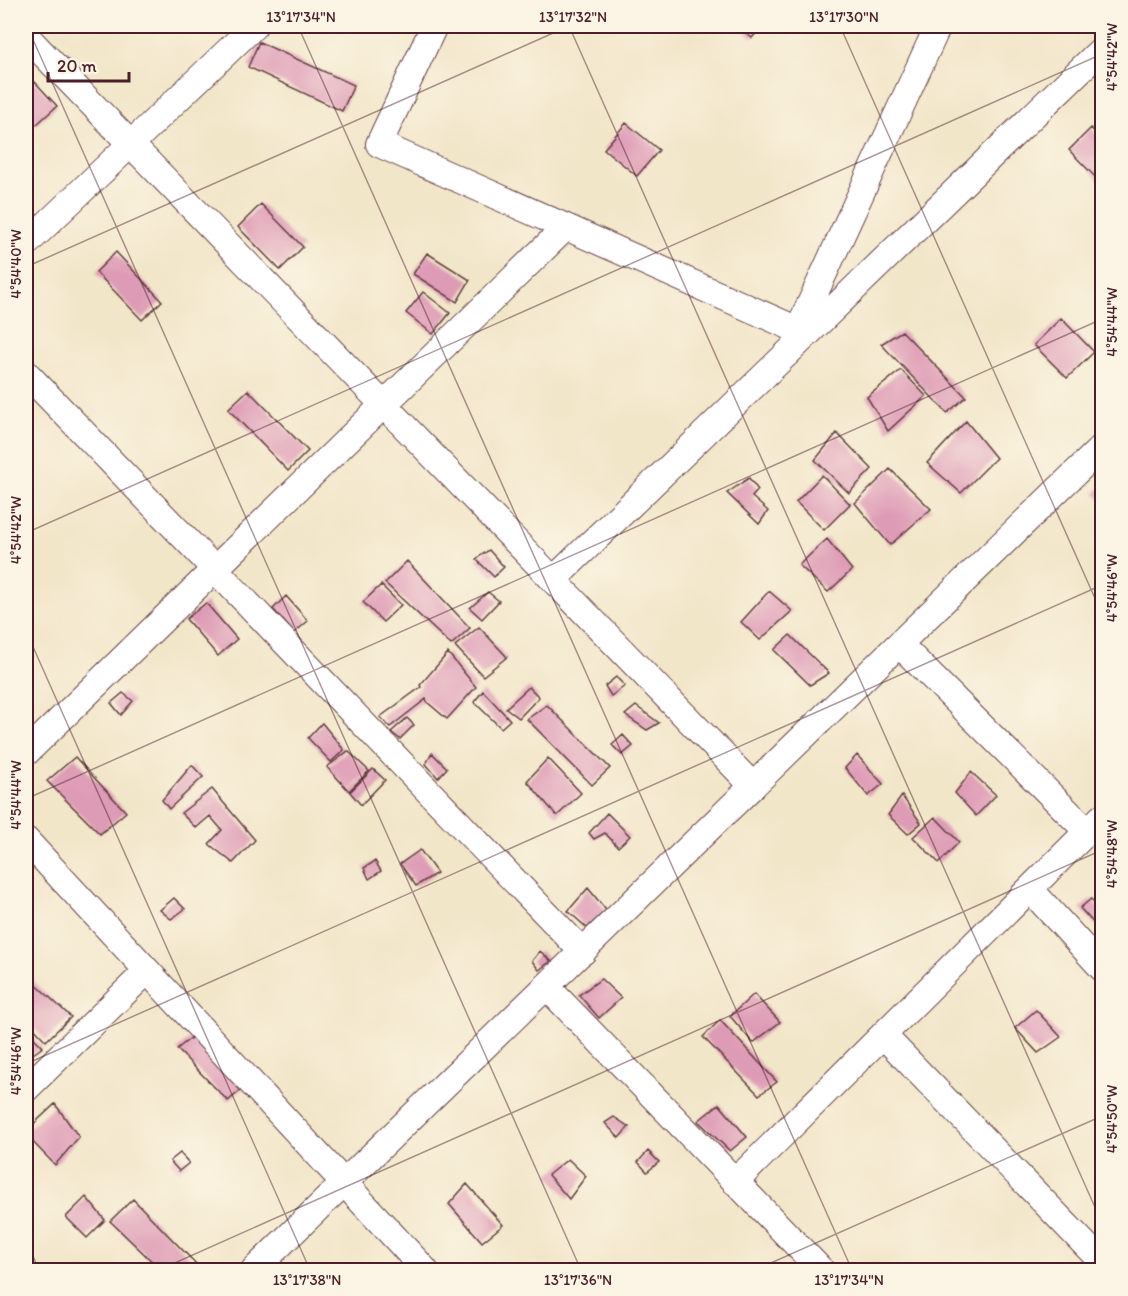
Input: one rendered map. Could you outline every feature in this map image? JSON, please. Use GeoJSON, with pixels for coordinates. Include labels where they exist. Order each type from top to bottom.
{"type":"FeatureCollection","features":[{"type":"Feature","properties":{"kind":"street"},"geometry":{"type":"LineString","coordinates":[[26,244],[254,26]]}},
{"type":"Feature","properties":{"kind":"street"},"geometry":{"type":"LineString","coordinates":[[434,26],[379,144],[798,330],[938,26]]}},
{"type":"Feature","properties":{"kind":"street"},"geometry":{"type":"LineString","coordinates":[[26,36],[753,786]]}},
{"type":"Feature","properties":{"kind":"street"},"geometry":{"type":"LineString","coordinates":[[553,580],[1102,50]]}},
{"type":"Feature","properties":{"kind":"street"},"geometry":{"type":"LineString","coordinates":[[26,753],[566,227]]}},
{"type":"Feature","properties":{"kind":"street"},"geometry":{"type":"LineString","coordinates":[[26,373],[583,952]]}},
{"type":"Feature","properties":{"kind":"street"},"geometry":{"type":"LineString","coordinates":[[254,1270],[1102,447]]}},
{"type":"Feature","properties":{"kind":"street"},"geometry":{"type":"LineString","coordinates":[[735,1182],[1095,824],[900,644]]}},
{"type":"Feature","properties":{"kind":"street"},"geometry":{"type":"LineString","coordinates":[[26,840],[425,1270]]}},
{"type":"Feature","properties":{"kind":"street"},"geometry":{"type":"LineString","coordinates":[[1030,889],[1102,968]]}},
{"type":"Feature","properties":{"kind":"street"},"geometry":{"type":"LineString","coordinates":[[26,1089],[147,971]]}},
{"type":"Feature","properties":{"kind":"street"},"geometry":{"type":"LineString","coordinates":[[547,987],[821,1270]]}},
{"type":"Feature","properties":{"kind":"street"},"geometry":{"type":"LineString","coordinates":[[883,1035],[1102,1262]]}},
{"type":"Feature","properties":{"kind":"building"},"geometry":{"type":"Polygon","coordinates":[[[737,26],[762,26],[752,38],[737,26]]]}},
{"type":"Feature","properties":{"kind":"building"},"geometry":{"type":"Polygon","coordinates":[[[259,42],[354,85],[342,111],[248,67],[259,42]]]}},
{"type":"Feature","properties":{"kind":"building"},"geometry":{"type":"Polygon","coordinates":[[[35,82],[57,106],[36,125],[26,113],[26,90],[35,82]]]}},
{"type":"Feature","properties":{"kind":"building"},"geometry":{"type":"Polygon","coordinates":[[[626,123],[659,150],[637,176],[604,149],[626,123]]]}},
{"type":"Feature","properties":{"kind":"building"},"geometry":{"type":"Polygon","coordinates":[[[1091,128],[1102,140],[1102,184],[1069,150],[1091,128]]]}},
{"type":"Feature","properties":{"kind":"building"},"geometry":{"type":"Polygon","coordinates":[[[261,204],[303,247],[280,270],[238,227],[261,204]]]}},
{"type":"Feature","properties":{"kind":"building"},"geometry":{"type":"Polygon","coordinates":[[[116,252],[162,301],[142,320],[96,272],[116,252]]]}},
{"type":"Feature","properties":{"kind":"building"},"geometry":{"type":"Polygon","coordinates":[[[427,253],[470,280],[457,302],[413,274],[427,253]]]}},
{"type":"Feature","properties":{"kind":"building"},"geometry":{"type":"Polygon","coordinates":[[[423,292],[450,313],[433,334],[406,313],[423,292]]]}},
{"type":"Feature","properties":{"kind":"building"},"geometry":{"type":"Polygon","coordinates":[[[1061,318],[1094,352],[1067,378],[1034,345],[1061,318]]]}},
{"type":"Feature","properties":{"kind":"building"},"geometry":{"type":"Polygon","coordinates":[[[902,331],[966,397],[947,413],[881,344],[902,331]]]}},
{"type":"Feature","properties":{"kind":"building"},"geometry":{"type":"Polygon","coordinates":[[[901,370],[926,396],[888,431],[867,397],[901,370]]]}},
{"type":"Feature","properties":{"kind":"building"},"geometry":{"type":"Polygon","coordinates":[[[248,390],[308,451],[288,471],[228,409],[248,390]]]}},
{"type":"Feature","properties":{"kind":"building"},"geometry":{"type":"Polygon","coordinates":[[[966,421],[996,458],[961,493],[927,463],[966,421]]]}},
{"type":"Feature","properties":{"kind":"building"},"geometry":{"type":"Polygon","coordinates":[[[837,433],[872,469],[849,493],[815,460],[837,433]]]}},
{"type":"Feature","properties":{"kind":"building"},"geometry":{"type":"Polygon","coordinates":[[[890,469],[931,509],[890,545],[855,503],[890,469]]]}},
{"type":"Feature","properties":{"kind":"building"},"geometry":{"type":"Polygon","coordinates":[[[822,475],[850,504],[824,530],[796,502],[822,475]]]}},
{"type":"Feature","properties":{"kind":"building"},"geometry":{"type":"Polygon","coordinates":[[[749,478],[758,490],[752,497],[768,511],[759,524],[727,493],[749,478]]]}},
{"type":"Feature","properties":{"kind":"building"},"geometry":{"type":"Polygon","coordinates":[[[1102,486],[1102,500],[1094,494],[1102,486]]]}},
{"type":"Feature","properties":{"kind":"building"},"geometry":{"type":"Polygon","coordinates":[[[827,539],[852,570],[828,592],[799,565],[827,539]]]}},
{"type":"Feature","properties":{"kind":"building"},"geometry":{"type":"Polygon","coordinates":[[[489,550],[504,567],[494,577],[476,559],[489,550]]]}},
{"type":"Feature","properties":{"kind":"building"},"geometry":{"type":"Polygon","coordinates":[[[407,561],[470,628],[451,645],[385,583],[407,561]]]}},
{"type":"Feature","properties":{"kind":"building"},"geometry":{"type":"Polygon","coordinates":[[[381,585],[401,605],[383,622],[363,602],[381,585]]]}},
{"type":"Feature","properties":{"kind":"building"},"geometry":{"type":"Polygon","coordinates":[[[769,591],[792,611],[760,640],[741,622],[769,591]]]}},
{"type":"Feature","properties":{"kind":"building"},"geometry":{"type":"Polygon","coordinates":[[[488,592],[499,601],[482,619],[470,608],[488,592]]]}},
{"type":"Feature","properties":{"kind":"building"},"geometry":{"type":"Polygon","coordinates":[[[286,596],[308,621],[294,633],[273,609],[286,596]]]}},
{"type":"Feature","properties":{"kind":"building"},"geometry":{"type":"Polygon","coordinates":[[[206,603],[237,639],[218,656],[186,619],[206,603]]]}},
{"type":"Feature","properties":{"kind":"building"},"geometry":{"type":"Polygon","coordinates":[[[479,627],[507,657],[483,676],[455,646],[479,627]]]}},
{"type":"Feature","properties":{"kind":"building"},"geometry":{"type":"Polygon","coordinates":[[[790,635],[829,673],[810,685],[774,650],[790,635]]]}},
{"type":"Feature","properties":{"kind":"building"},"geometry":{"type":"Polygon","coordinates":[[[448,653],[476,687],[447,719],[426,699],[390,727],[380,717],[421,687],[420,685],[448,653]]]}},
{"type":"Feature","properties":{"kind":"building"},"geometry":{"type":"Polygon","coordinates":[[[616,677],[625,686],[611,696],[605,686],[616,677]]]}},
{"type":"Feature","properties":{"kind":"building"},"geometry":{"type":"Polygon","coordinates":[[[529,687],[539,697],[519,718],[506,708],[529,687]]]}},
{"type":"Feature","properties":{"kind":"building"},"geometry":{"type":"Polygon","coordinates":[[[483,691],[510,720],[501,728],[474,702],[483,691]]]}},
{"type":"Feature","properties":{"kind":"building"},"geometry":{"type":"Polygon","coordinates":[[[123,693],[133,701],[121,715],[111,703],[123,693]]]}},
{"type":"Feature","properties":{"kind":"building"},"geometry":{"type":"Polygon","coordinates":[[[547,705],[610,768],[592,785],[527,719],[547,705]]]}},
{"type":"Feature","properties":{"kind":"building"},"geometry":{"type":"Polygon","coordinates":[[[636,706],[659,723],[647,730],[625,715],[636,706]]]}},
{"type":"Feature","properties":{"kind":"building"},"geometry":{"type":"Polygon","coordinates":[[[407,718],[414,725],[400,739],[391,732],[407,718]]]}},
{"type":"Feature","properties":{"kind":"building"},"geometry":{"type":"Polygon","coordinates":[[[322,723],[344,750],[331,762],[308,738],[322,723]]]}},
{"type":"Feature","properties":{"kind":"building"},"geometry":{"type":"Polygon","coordinates":[[[623,735],[633,746],[622,755],[612,745],[623,735]]]}},
{"type":"Feature","properties":{"kind":"building"},"geometry":{"type":"Polygon","coordinates":[[[348,751],[369,771],[349,791],[327,767],[348,751]]]}},
{"type":"Feature","properties":{"kind":"building"},"geometry":{"type":"Polygon","coordinates":[[[432,753],[447,768],[438,778],[426,764],[432,753]]]}},
{"type":"Feature","properties":{"kind":"building"},"geometry":{"type":"Polygon","coordinates":[[[857,755],[883,784],[868,796],[845,768],[857,755]]]}},
{"type":"Feature","properties":{"kind":"building"},"geometry":{"type":"Polygon","coordinates":[[[75,757],[126,812],[100,834],[47,781],[75,757]]]}},
{"type":"Feature","properties":{"kind":"building"},"geometry":{"type":"Polygon","coordinates":[[[548,758],[581,793],[557,816],[527,781],[548,758]]]}},
{"type":"Feature","properties":{"kind":"building"},"geometry":{"type":"Polygon","coordinates":[[[192,765],[203,777],[169,809],[162,800],[192,765]]]}},
{"type":"Feature","properties":{"kind":"building"},"geometry":{"type":"Polygon","coordinates":[[[373,769],[385,780],[361,805],[350,792],[373,769]]]}},
{"type":"Feature","properties":{"kind":"building"},"geometry":{"type":"Polygon","coordinates":[[[971,772],[996,795],[976,816],[955,793],[971,772]]]}},
{"type":"Feature","properties":{"kind":"building"},"geometry":{"type":"Polygon","coordinates":[[[212,789],[255,840],[233,863],[209,844],[222,830],[210,816],[196,828],[181,813],[212,789]]]}},
{"type":"Feature","properties":{"kind":"building"},"geometry":{"type":"Polygon","coordinates":[[[902,796],[921,823],[908,834],[888,815],[902,796]]]}},
{"type":"Feature","properties":{"kind":"building"},"geometry":{"type":"Polygon","coordinates":[[[607,813],[630,836],[618,847],[605,833],[594,839],[589,833],[607,813]]]}},
{"type":"Feature","properties":{"kind":"building"},"geometry":{"type":"Polygon","coordinates":[[[935,817],[959,842],[939,863],[913,837],[935,817]]]}},
{"type":"Feature","properties":{"kind":"building"},"geometry":{"type":"Polygon","coordinates":[[[420,850],[437,873],[416,886],[400,864],[420,850]]]}},
{"type":"Feature","properties":{"kind":"building"},"geometry":{"type":"Polygon","coordinates":[[[375,861],[381,871],[369,879],[364,868],[375,861]]]}},
{"type":"Feature","properties":{"kind":"building"},"geometry":{"type":"Polygon","coordinates":[[[588,888],[606,910],[587,928],[568,911],[588,888]]]}},
{"type":"Feature","properties":{"kind":"building"},"geometry":{"type":"Polygon","coordinates":[[[174,898],[185,909],[171,919],[160,910],[174,898]]]}},
{"type":"Feature","properties":{"kind":"building"},"geometry":{"type":"Polygon","coordinates":[[[1091,899],[1102,910],[1102,927],[1099,929],[1080,908],[1091,899]]]}},
{"type":"Feature","properties":{"kind":"building"},"geometry":{"type":"Polygon","coordinates":[[[540,951],[551,961],[539,970],[532,961],[540,951]]]}},
{"type":"Feature","properties":{"kind":"building"},"geometry":{"type":"Polygon","coordinates":[[[601,979],[621,998],[599,1018],[579,995],[601,979]]]}},
{"type":"Feature","properties":{"kind":"building"},"geometry":{"type":"Polygon","coordinates":[[[31,980],[71,1017],[46,1041],[26,1020],[26,985],[31,980]]]}},
{"type":"Feature","properties":{"kind":"building"},"geometry":{"type":"Polygon","coordinates":[[[754,994],[780,1022],[753,1043],[730,1016],[754,994]]]}},
{"type":"Feature","properties":{"kind":"building"},"geometry":{"type":"Polygon","coordinates":[[[1036,1010],[1061,1037],[1038,1053],[1015,1028],[1036,1010]]]}},
{"type":"Feature","properties":{"kind":"building"},"geometry":{"type":"Polygon","coordinates":[[[720,1020],[777,1082],[759,1095],[703,1037],[720,1020]]]}},
{"type":"Feature","properties":{"kind":"building"},"geometry":{"type":"Polygon","coordinates":[[[197,1033],[247,1085],[228,1101],[177,1049],[197,1033]]]}},
{"type":"Feature","properties":{"kind":"building"},"geometry":{"type":"Polygon","coordinates":[[[33,1037],[43,1047],[30,1056],[26,1051],[26,1042],[33,1037]]]}},
{"type":"Feature","properties":{"kind":"building"},"geometry":{"type":"Polygon","coordinates":[[[55,1104],[79,1137],[55,1165],[26,1135],[26,1131],[55,1104]]]}},
{"type":"Feature","properties":{"kind":"building"},"geometry":{"type":"Polygon","coordinates":[[[719,1104],[747,1137],[730,1151],[698,1121],[719,1104]]]}},
{"type":"Feature","properties":{"kind":"building"},"geometry":{"type":"Polygon","coordinates":[[[614,1117],[629,1127],[619,1138],[605,1123],[614,1117]]]}},
{"type":"Feature","properties":{"kind":"building"},"geometry":{"type":"Polygon","coordinates":[[[648,1151],[659,1162],[647,1172],[638,1162],[648,1151]]]}},
{"type":"Feature","properties":{"kind":"building"},"geometry":{"type":"Polygon","coordinates":[[[180,1153],[189,1163],[179,1171],[170,1161],[180,1153]]]}},
{"type":"Feature","properties":{"kind":"building"},"geometry":{"type":"Polygon","coordinates":[[[568,1159],[586,1176],[569,1199],[548,1175],[568,1159]]]}},
{"type":"Feature","properties":{"kind":"building"},"geometry":{"type":"Polygon","coordinates":[[[467,1184],[503,1225],[482,1242],[449,1204],[467,1184]]]}},
{"type":"Feature","properties":{"kind":"building"},"geometry":{"type":"Polygon","coordinates":[[[86,1197],[105,1220],[87,1238],[66,1217],[86,1197]]]}},
{"type":"Feature","properties":{"kind":"building"},"geometry":{"type":"Polygon","coordinates":[[[133,1199],[202,1270],[161,1270],[110,1221],[133,1199]]]}}]}
